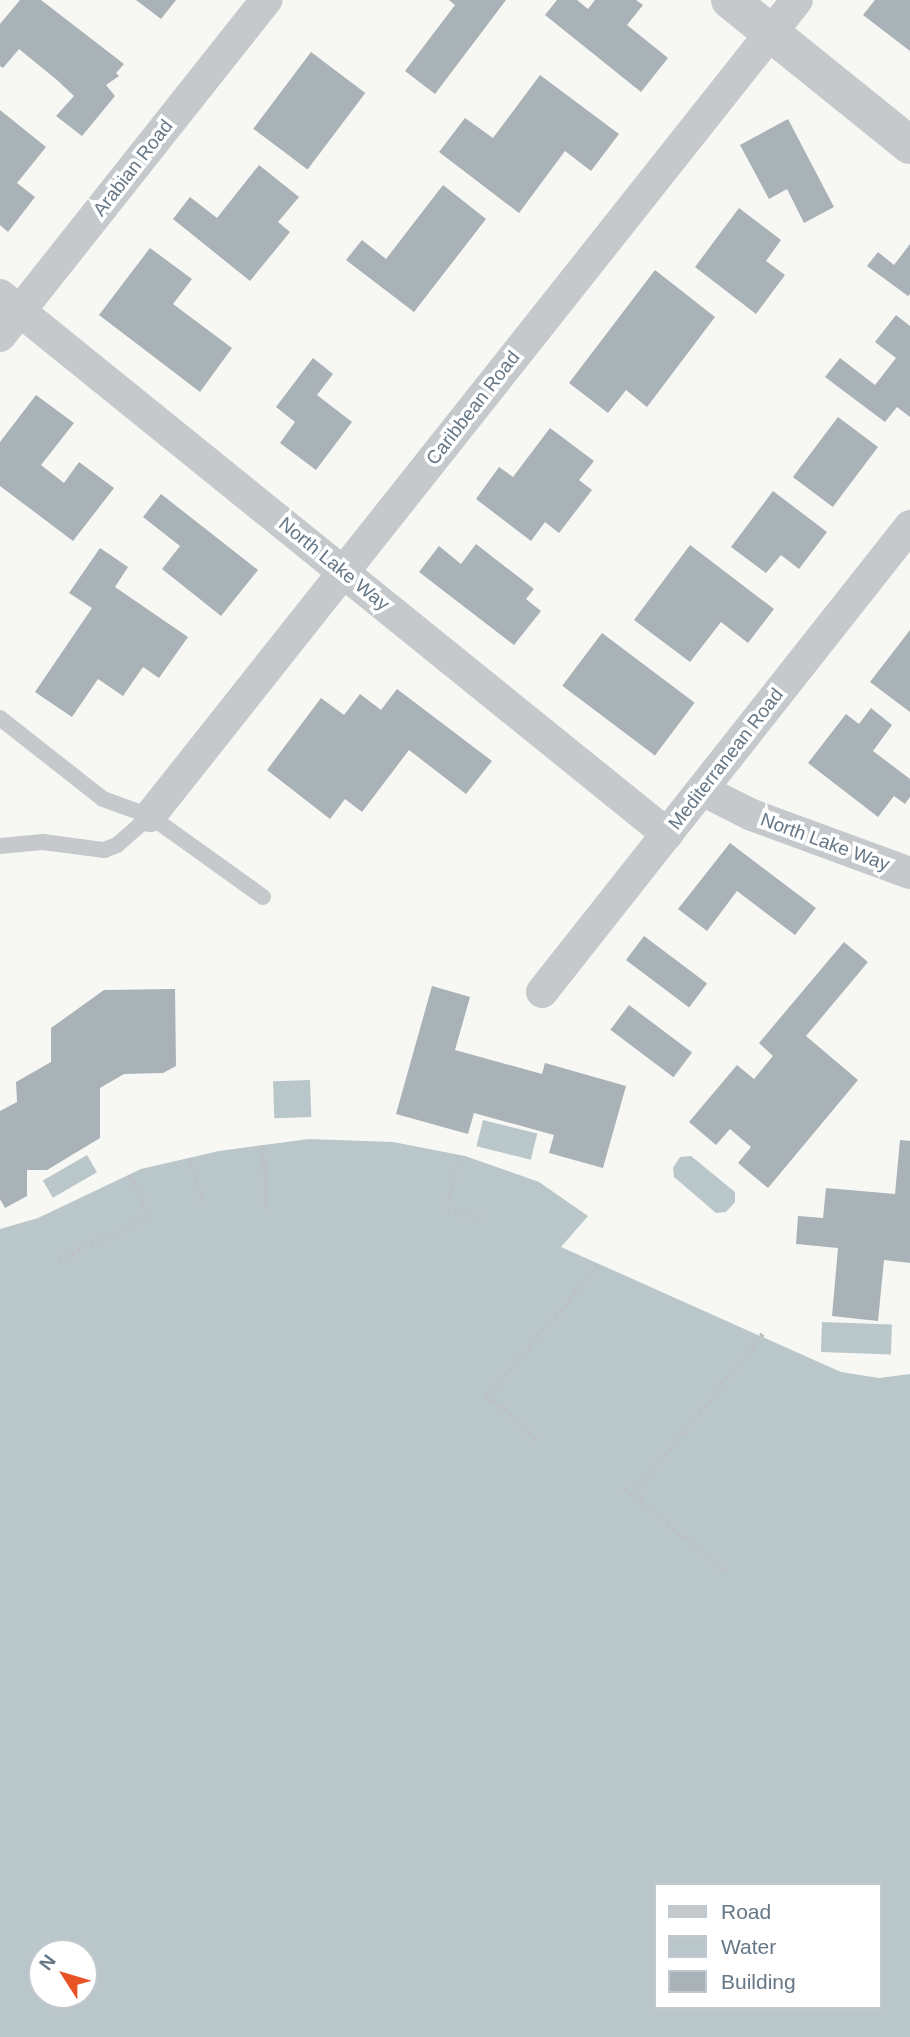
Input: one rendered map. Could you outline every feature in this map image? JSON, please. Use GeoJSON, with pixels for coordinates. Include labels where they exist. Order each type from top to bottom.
{"type":"FeatureCollection","features":[{"type":"Feature","properties":{"kind":"street","name":"Arabian Road"},"geometry":{"type":"LineString","coordinates":[[0,336],[10,303],[266,0]]}},
{"type":"Feature","properties":{"kind":"street"},"geometry":{"type":"LineString","coordinates":[[730,0],[910,145]]}},
{"type":"Feature","properties":{"kind":"street","name":"Caribbean Road"},"geometry":{"type":"LineString","coordinates":[[149,816],[797,0]]}},
{"type":"Feature","properties":{"kind":"street","name":"North Lake Way"},"geometry":{"type":"LineString","coordinates":[[10,303],[667,834]]}},
{"type":"Feature","properties":{"kind":"street","name":"Mediterranean Road"},"geometry":{"type":"LineString","coordinates":[[542,992],[910,526]]}},
{"type":"Feature","properties":{"kind":"street","name":"North Lake Way"},"geometry":{"type":"LineString","coordinates":[[702,790],[752,814],[910,873]]}},
{"type":"Feature","properties":{"kind":"lane"},"geometry":{"type":"LineString","coordinates":[[0,719],[103,799],[149,816],[263,897]]}},
{"type":"Feature","properties":{"kind":"lane"},"geometry":{"type":"LineString","coordinates":[[0,846],[43,842],[104,850],[117,845],[149,816]]}},
{"type":"Feature","properties":{"kind":"path"},"geometry":{"type":"LineString","coordinates":[[263,1145],[267,1209]]}},
{"type":"Feature","properties":{"kind":"path"},"geometry":{"type":"LineString","coordinates":[[459,1155],[447,1210],[483,1217]]}},
{"type":"Feature","properties":{"kind":"path"},"geometry":{"type":"LineString","coordinates":[[189,1158],[204,1204]]}},
{"type":"Feature","properties":{"kind":"path"},"geometry":{"type":"LineString","coordinates":[[58,1260],[149,1216],[130,1174]]}},
{"type":"Feature","properties":{"kind":"path"},"geometry":{"type":"LineString","coordinates":[[537,1439],[487,1396],[599,1264]]}},
{"type":"Feature","properties":{"kind":"path"},"geometry":{"type":"LineString","coordinates":[[633,1494],[762,1334]]}},
{"type":"Feature","properties":{"kind":"path"},"geometry":{"type":"LineString","coordinates":[[624,1486],[726,1571]]}},
{"type":"Feature","properties":{"kind":"water"},"geometry":{"type":"Polygon","coordinates":[[[310,1080],[311,1117],[274,1118],[273,1081],[310,1080]]]}},
{"type":"Feature","properties":{"kind":"water"},"geometry":{"type":"Polygon","coordinates":[[[483,1120],[537,1134],[531,1160],[476,1146],[483,1120]]]}},
{"type":"Feature","properties":{"kind":"water"},"geometry":{"type":"Polygon","coordinates":[[[309,1139],[393,1142],[465,1156],[539,1182],[588,1216],[561,1247],[841,1372],[879,1378],[910,1374],[910,2037],[0,2037],[0,1229],[38,1218],[141,1169],[219,1151],[309,1139]]]}},
{"type":"Feature","properties":{"kind":"water"},"geometry":{"type":"Polygon","coordinates":[[[87,1155],[97,1172],[53,1198],[43,1180],[87,1155]]]}},
{"type":"Feature","properties":{"kind":"water"},"geometry":{"type":"Polygon","coordinates":[[[691,1156],[735,1192],[735,1202],[726,1212],[716,1213],[674,1177],[673,1168],[680,1157],[691,1156]]]}},
{"type":"Feature","properties":{"kind":"water"},"geometry":{"type":"Polygon","coordinates":[[[822,1322],[892,1324],[891,1354],[821,1352],[822,1322]]]}},
{"type":"Feature","properties":{"kind":"building"},"geometry":{"type":"Polygon","coordinates":[[[20,0],[41,0],[124,64],[116,73],[119,76],[106,85],[115,96],[82,136],[56,116],[74,96],[57,80],[19,49],[3,68],[0,66],[0,24],[20,0]]]}},
{"type":"Feature","properties":{"kind":"building"},"geometry":{"type":"Polygon","coordinates":[[[136,0],[176,0],[161,19],[136,0]]]}},
{"type":"Feature","properties":{"kind":"building"},"geometry":{"type":"Polygon","coordinates":[[[449,0],[506,0],[435,94],[405,71],[455,5],[449,0]]]}},
{"type":"Feature","properties":{"kind":"building"},"geometry":{"type":"Polygon","coordinates":[[[557,0],[577,0],[588,9],[595,0],[636,0],[643,5],[627,25],[668,58],[641,92],[545,15],[557,0]]]}},
{"type":"Feature","properties":{"kind":"building"},"geometry":{"type":"Polygon","coordinates":[[[875,0],[910,0],[910,51],[863,15],[875,0]]]}},
{"type":"Feature","properties":{"kind":"building"},"geometry":{"type":"Polygon","coordinates":[[[311,52],[365,93],[308,170],[253,129],[311,52]]]}},
{"type":"Feature","properties":{"kind":"building"},"geometry":{"type":"Polygon","coordinates":[[[540,75],[619,134],[591,171],[565,151],[519,213],[439,152],[465,118],[493,138],[540,75]]]}},
{"type":"Feature","properties":{"kind":"building"},"geometry":{"type":"Polygon","coordinates":[[[0,110],[46,147],[17,183],[35,197],[8,232],[0,225],[0,110]]]}},
{"type":"Feature","properties":{"kind":"building"},"geometry":{"type":"Polygon","coordinates":[[[788,119],[834,207],[804,223],[787,189],[769,199],[740,145],[788,119]]]}},
{"type":"Feature","properties":{"kind":"building"},"geometry":{"type":"Polygon","coordinates":[[[259,165],[299,197],[278,222],[290,232],[250,281],[173,219],[190,197],[217,218],[259,165]]]}},
{"type":"Feature","properties":{"kind":"building"},"geometry":{"type":"Polygon","coordinates":[[[443,185],[486,219],[414,312],[346,260],[362,240],[386,259],[443,185]]]}},
{"type":"Feature","properties":{"kind":"building"},"geometry":{"type":"Polygon","coordinates":[[[739,208],[781,240],[766,261],[785,275],[756,314],[695,267],[739,208]]]}},
{"type":"Feature","properties":{"kind":"building"},"geometry":{"type":"Polygon","coordinates":[[[910,244],[908,296],[867,266],[878,252],[894,265],[910,244]]]}},
{"type":"Feature","properties":{"kind":"building"},"geometry":{"type":"Polygon","coordinates":[[[150,248],[192,279],[173,304],[232,348],[200,392],[99,315],[150,248]]]}},
{"type":"Feature","properties":{"kind":"building"},"geometry":{"type":"Polygon","coordinates":[[[655,270],[715,317],[647,407],[626,390],[608,413],[569,383],[655,270]]]}},
{"type":"Feature","properties":{"kind":"building"},"geometry":{"type":"Polygon","coordinates":[[[896,315],[910,326],[910,417],[897,407],[885,422],[825,377],[840,358],[875,385],[896,358],[875,342],[896,315]]]}},
{"type":"Feature","properties":{"kind":"building"},"geometry":{"type":"Polygon","coordinates":[[[313,358],[333,374],[317,395],[352,422],[316,470],[280,443],[295,422],[276,407],[313,358]]]}},
{"type":"Feature","properties":{"kind":"building"},"geometry":{"type":"Polygon","coordinates":[[[36,395],[74,423],[41,465],[64,483],[79,462],[114,488],[73,541],[0,486],[0,442],[36,395]]]}},
{"type":"Feature","properties":{"kind":"building"},"geometry":{"type":"Polygon","coordinates":[[[838,417],[878,447],[833,507],[793,477],[838,417]]]}},
{"type":"Feature","properties":{"kind":"building"},"geometry":{"type":"Polygon","coordinates":[[[550,428],[594,461],[579,480],[592,490],[559,533],[545,522],[531,541],[476,499],[499,467],[513,477],[550,428]]]}},
{"type":"Feature","properties":{"kind":"building"},"geometry":{"type":"Polygon","coordinates":[[[773,491],[827,532],[799,569],[781,555],[766,573],[731,547],[773,491]]]}},
{"type":"Feature","properties":{"kind":"building"},"geometry":{"type":"Polygon","coordinates":[[[161,494],[258,570],[221,616],[162,569],[180,546],[143,517],[161,494]]]}},
{"type":"Feature","properties":{"kind":"building"},"geometry":{"type":"Polygon","coordinates":[[[476,544],[534,589],[526,599],[541,611],[514,645],[419,572],[439,546],[461,564],[476,544]]]}},
{"type":"Feature","properties":{"kind":"building"},"geometry":{"type":"Polygon","coordinates":[[[690,545],[774,609],[748,643],[721,622],[690,662],[634,620],[690,545]]]}},
{"type":"Feature","properties":{"kind":"building"},"geometry":{"type":"Polygon","coordinates":[[[100,548],[128,567],[115,587],[188,637],[159,678],[143,667],[123,696],[98,679],[72,717],[35,692],[92,608],[69,593],[100,548]]]}},
{"type":"Feature","properties":{"kind":"building"},"geometry":{"type":"Polygon","coordinates":[[[910,630],[910,712],[870,682],[910,630]]]}},
{"type":"Feature","properties":{"kind":"building"},"geometry":{"type":"Polygon","coordinates":[[[602,633],[695,703],[655,756],[562,686],[602,633]]]}},
{"type":"Feature","properties":{"kind":"building"},"geometry":{"type":"Polygon","coordinates":[[[397,689],[492,761],[466,794],[409,750],[362,812],[345,799],[330,819],[267,770],[321,698],[344,715],[360,694],[381,710],[397,689]]]}},
{"type":"Feature","properties":{"kind":"building"},"geometry":{"type":"Polygon","coordinates":[[[871,708],[892,725],[873,751],[910,779],[910,797],[905,804],[894,796],[878,817],[808,763],[846,714],[859,724],[871,708]]]}},
{"type":"Feature","properties":{"kind":"building"},"geometry":{"type":"Polygon","coordinates":[[[730,843],[816,908],[795,935],[737,891],[707,931],[678,909],[730,843]]]}},
{"type":"Feature","properties":{"kind":"building"},"geometry":{"type":"Polygon","coordinates":[[[644,936],[707,984],[689,1008],[626,960],[644,936]]]}},
{"type":"Feature","properties":{"kind":"building"},"geometry":{"type":"Polygon","coordinates":[[[844,942],[868,962],[806,1036],[858,1080],[768,1188],[738,1163],[751,1147],[730,1129],[716,1145],[689,1122],[737,1065],[754,1079],[773,1056],[759,1043],[844,942]]]}},
{"type":"Feature","properties":{"kind":"building"},"geometry":{"type":"Polygon","coordinates":[[[432,986],[470,997],[455,1050],[542,1074],[545,1063],[626,1086],[603,1168],[549,1153],[554,1135],[474,1113],[468,1134],[396,1114],[432,986]]]}},
{"type":"Feature","properties":{"kind":"building"},"geometry":{"type":"Polygon","coordinates":[[[175,989],[176,1066],[163,1073],[124,1074],[100,1088],[100,1138],[47,1170],[27,1170],[27,1196],[5,1208],[0,1199],[0,1111],[17,1102],[16,1082],[51,1062],[51,1028],[104,990],[175,989]]]}},
{"type":"Feature","properties":{"kind":"building"},"geometry":{"type":"Polygon","coordinates":[[[629,1005],[692,1053],[673,1077],[610,1030],[629,1005]]]}},
{"type":"Feature","properties":{"kind":"building"},"geometry":{"type":"Polygon","coordinates":[[[900,1140],[910,1141],[910,1263],[884,1260],[878,1321],[832,1316],[838,1248],[796,1244],[798,1216],[823,1218],[826,1188],[895,1194],[900,1140]]]}}]}
